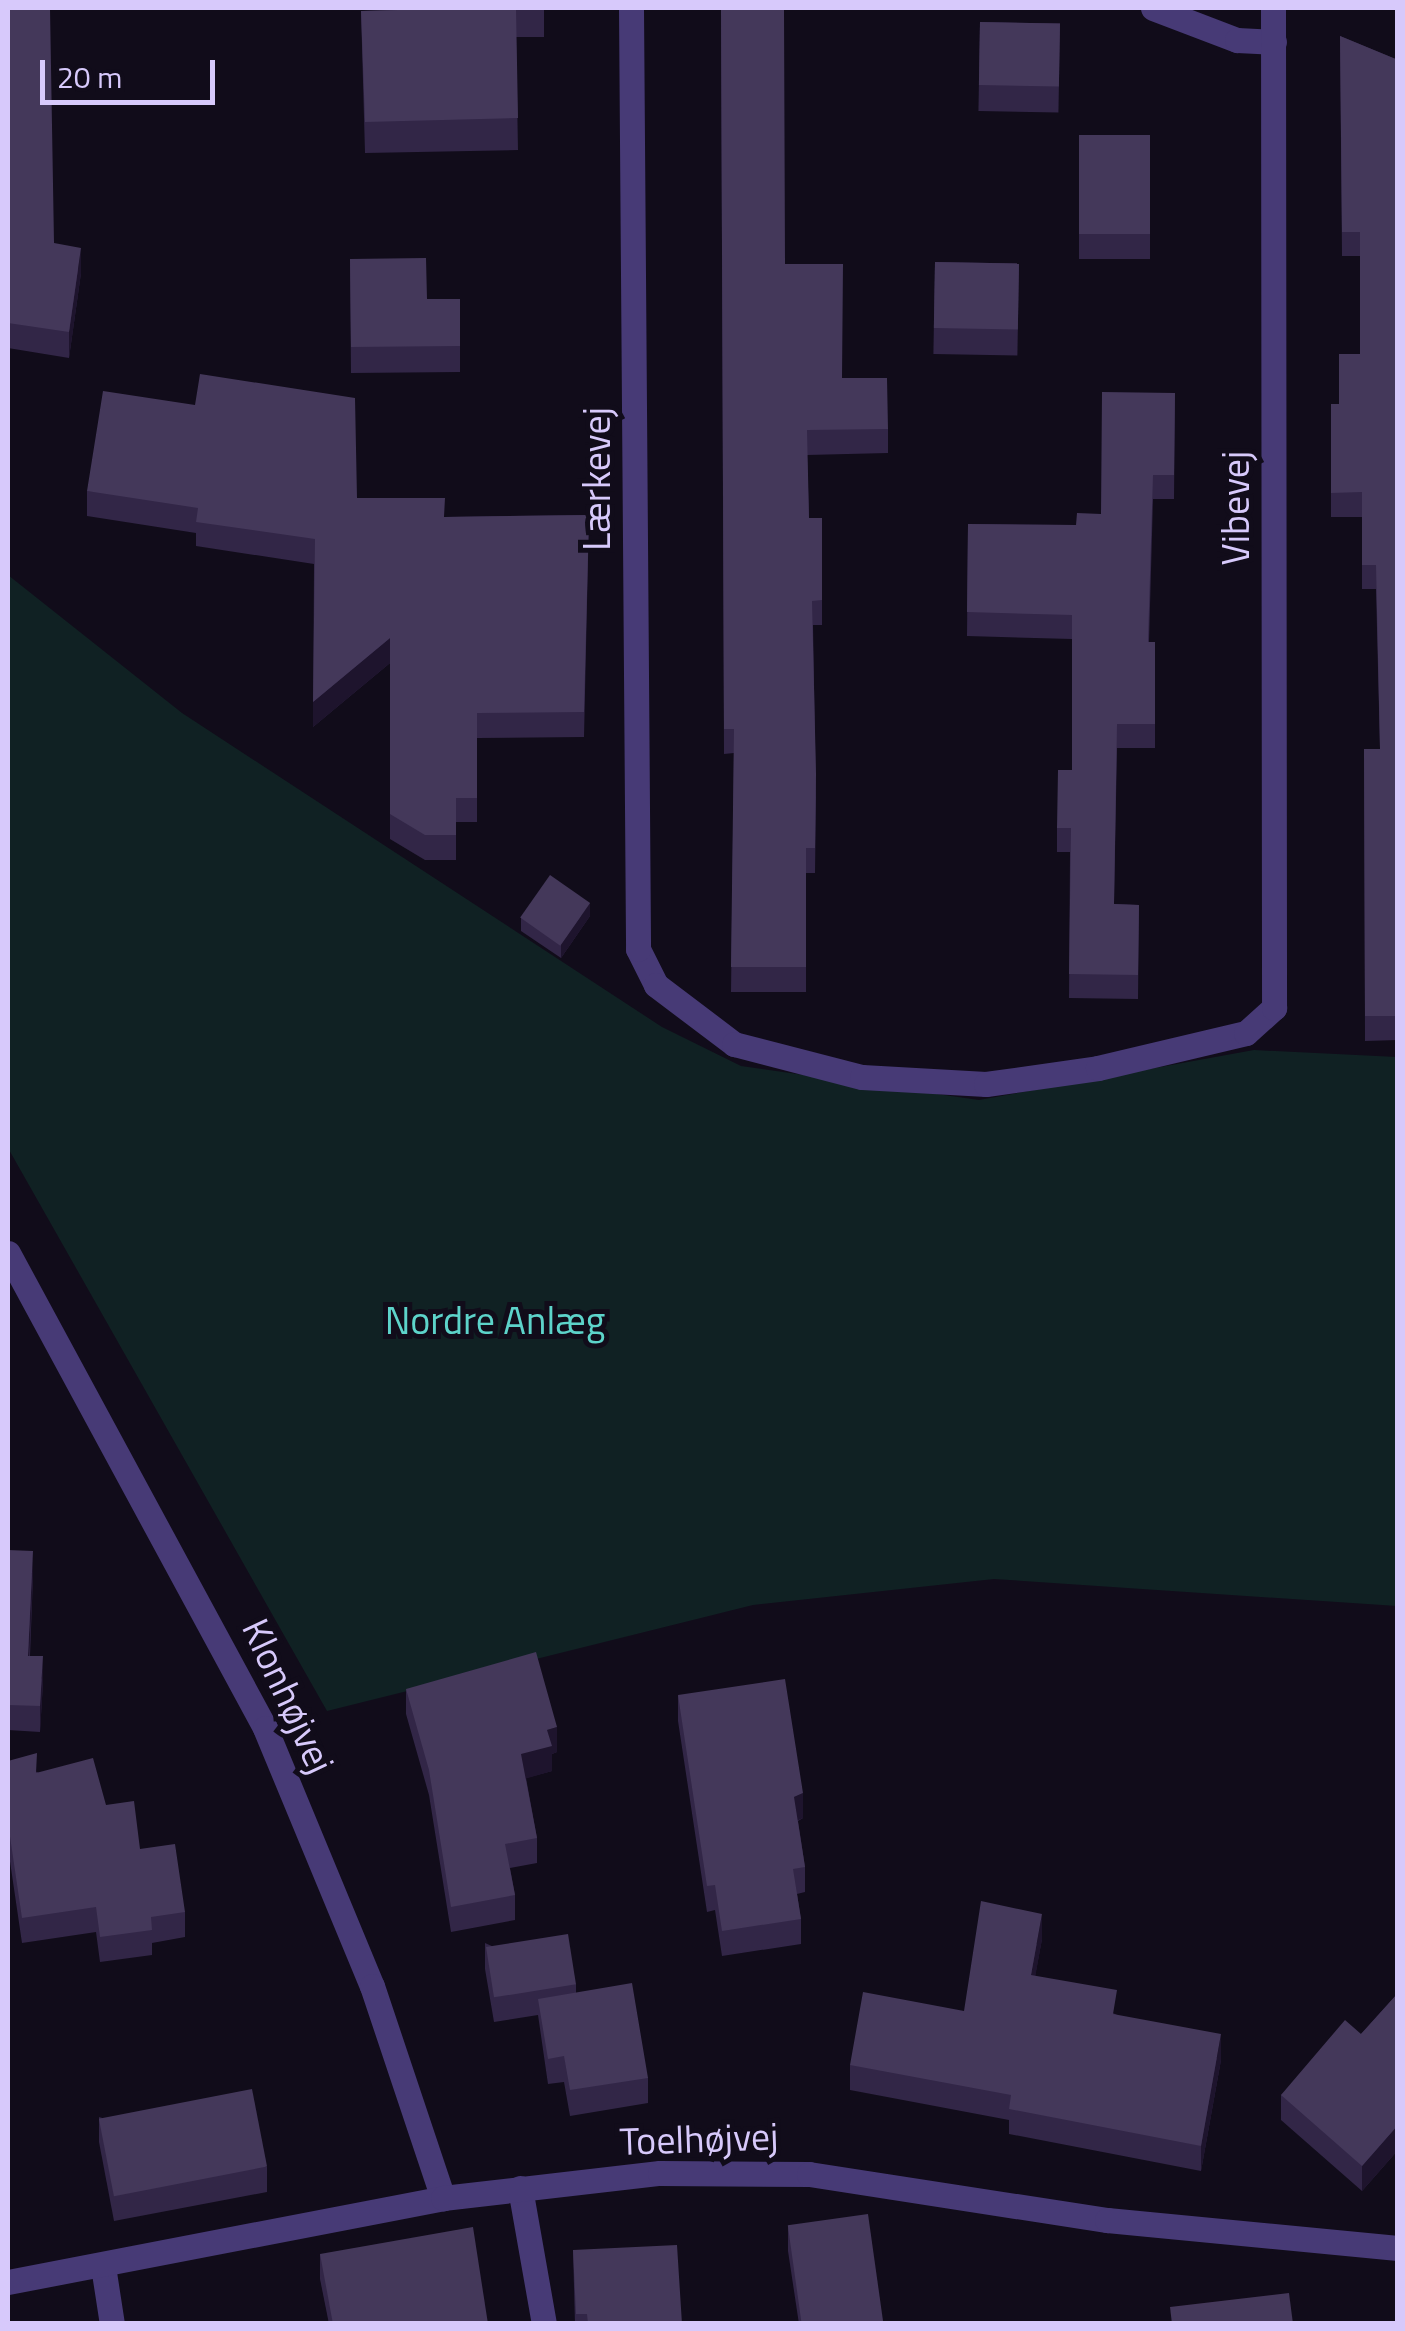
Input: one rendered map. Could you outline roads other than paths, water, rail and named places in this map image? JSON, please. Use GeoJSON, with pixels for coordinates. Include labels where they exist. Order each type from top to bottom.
{"type":"FeatureCollection","features":[{"type":"Feature","properties":{"kind":"street","name":"Lærkevej"},"geometry":{"type":"LineString","coordinates":[[631,8],[638,949],[656,985],[734,1044],[862,1077],[986,1084],[1098,1068],[1246,1033],[1274,1008]]}},
{"type":"Feature","properties":{"kind":"street"},"geometry":{"type":"LineString","coordinates":[[1153,8],[1238,40],[1274,42]]}},
{"type":"Feature","properties":{"kind":"street","name":"Vibevej"},"geometry":{"type":"LineString","coordinates":[[1274,8],[1274,1008]]}},
{"type":"Feature","properties":{"kind":"street","name":"Klonhøjvej"},"geometry":{"type":"LineString","coordinates":[[8,1253],[265,1728],[372,1986],[442,2198]]}},
{"type":"Feature","properties":{"kind":"street","name":"Toelhøjvej"},"geometry":{"type":"LineString","coordinates":[[8,2282],[442,2198],[660,2173],[809,2174],[1107,2220],[1398,2248]]}},
{"type":"Feature","properties":{"kind":"street"},"geometry":{"type":"LineString","coordinates":[[520,2188],[544,2324]]}},
{"type":"Feature","properties":{"kind":"street"},"geometry":{"type":"LineString","coordinates":[[103,2266],[112,2324]]}},
{"type":"Feature","properties":{"kind":"park label","name":"Nordre Anlæg"},"geometry":{"type":"Point","coordinates":[495,1321]}}]}
